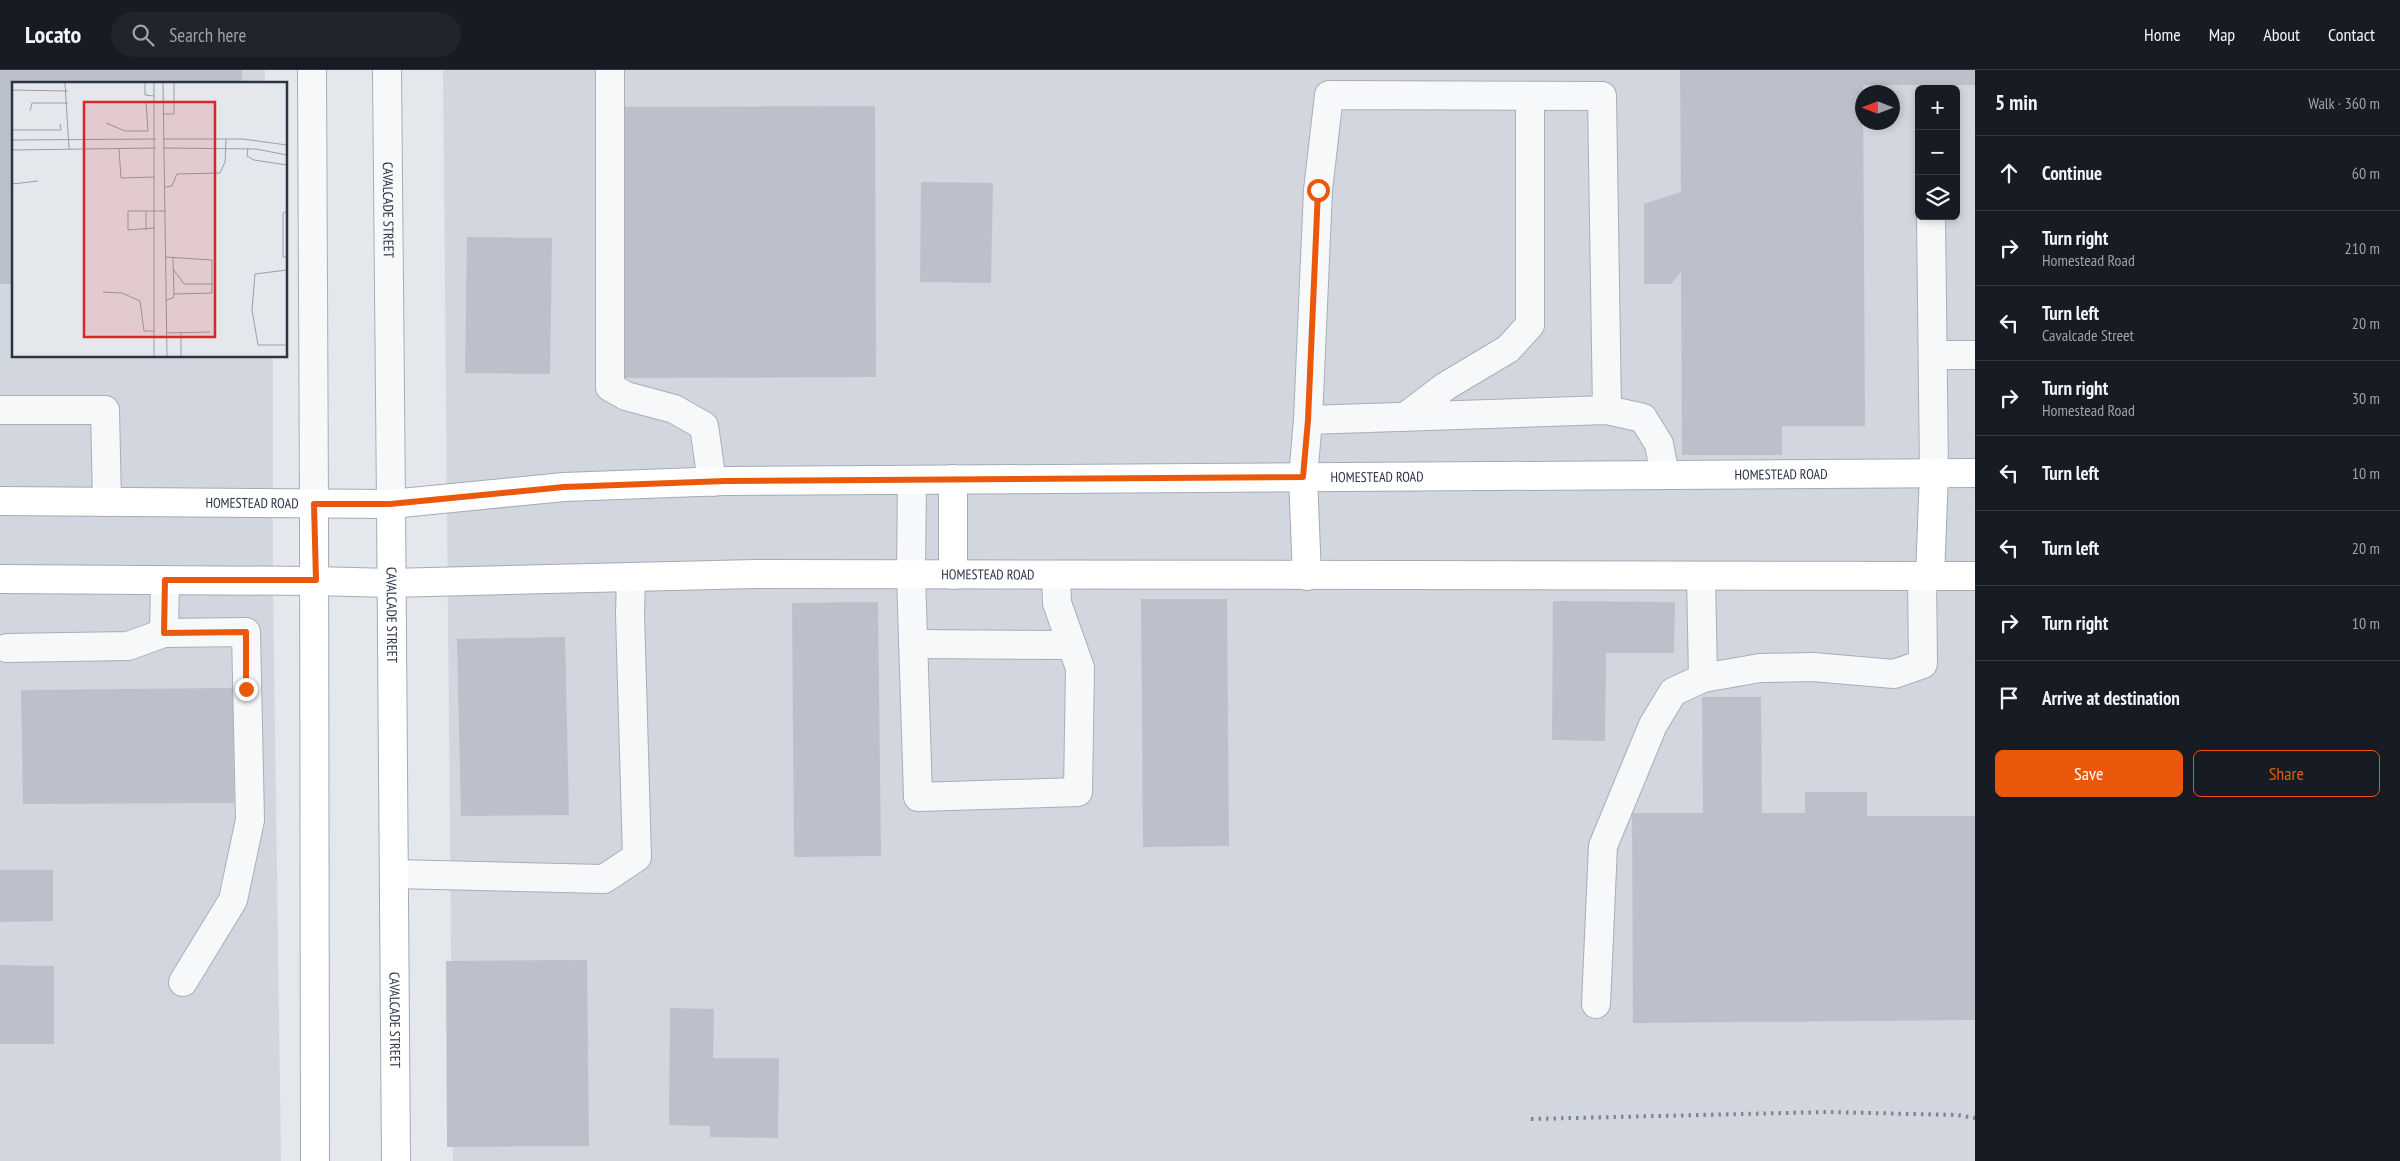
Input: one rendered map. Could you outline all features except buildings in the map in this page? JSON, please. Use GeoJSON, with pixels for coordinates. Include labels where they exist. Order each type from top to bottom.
{"type":"FeatureCollection","features":[{"type":"Feature","properties":{"kind":"main road"},"geometry":{"type":"LineString","coordinates":[[1926,576],[1934,473]]}},
{"type":"Feature","properties":{"kind":"main road","name":"HOMESTEAD ROAD"},"geometry":{"type":"LineString","coordinates":[[0,501],[390,504],[564,487],[712,482],[1975,473]]}},
{"type":"Feature","properties":{"kind":"main road"},"geometry":{"type":"LineString","coordinates":[[1303,477],[1307,576]]}},
{"type":"Feature","properties":{"kind":"main road"},"geometry":{"type":"LineString","coordinates":[[953,480],[953,575]]}},
{"type":"Feature","properties":{"kind":"main road"},"geometry":{"type":"LineString","coordinates":[[314,504],[316,580],[316,1161]]}},
{"type":"Feature","properties":{"kind":"main road","name":"CAVALCADE STREET"},"geometry":{"type":"LineString","coordinates":[[390,504],[396,1161]]}},
{"type":"Feature","properties":{"kind":"main road","name":"HOMESTEAD ROAD"},"geometry":{"type":"LineString","coordinates":[[0,579],[316,580],[390,583],[756,574],[1975,576]]}},
{"type":"Feature","properties":{"kind":"street"},"geometry":{"type":"LineString","coordinates":[[312,70],[314,504]]}},
{"type":"Feature","properties":{"kind":"street","name":"CAVALCADE STREET"},"geometry":{"type":"LineString","coordinates":[[387,70],[390,504]]}},
{"type":"Feature","properties":{"kind":"street"},"geometry":{"type":"LineString","coordinates":[[610,70],[610,387],[626,396],[674,409],[704,426],[712,482]]}},
{"type":"Feature","properties":{"kind":"street"},"geometry":{"type":"LineString","coordinates":[[1303,477],[1308,420],[1318,190],[1329,95],[1602,96],[1607,410]]}},
{"type":"Feature","properties":{"kind":"street"},"geometry":{"type":"LineString","coordinates":[[1405,417],[1446,386],[1508,349],[1530,325],[1530,96]]}},
{"type":"Feature","properties":{"kind":"street"},"geometry":{"type":"LineString","coordinates":[[1931,220],[1934,473]]}},
{"type":"Feature","properties":{"kind":"street"},"geometry":{"type":"LineString","coordinates":[[1932,355],[1975,355]]}},
{"type":"Feature","properties":{"kind":"street"},"geometry":{"type":"LineString","coordinates":[[0,410],[105,410],[107,502]]}},
{"type":"Feature","properties":{"kind":"street"},"geometry":{"type":"LineString","coordinates":[[1308,420],[1607,410],[1643,418],[1660,444],[1664,475]]}},
{"type":"Feature","properties":{"kind":"street"},"geometry":{"type":"LineString","coordinates":[[912,480],[911,575],[918,797],[1078,792],[1080,668],[1057,603],[1056,575]]}},
{"type":"Feature","properties":{"kind":"street"},"geometry":{"type":"LineString","coordinates":[[1701,576],[1703,678]]}},
{"type":"Feature","properties":{"kind":"street"},"geometry":{"type":"LineString","coordinates":[[1596,1004],[1603,846],[1658,717],[1673,692],[1703,678],[1760,668],[1813,667],[1894,674],[1923,664],[1926,576]]}},
{"type":"Feature","properties":{"kind":"street"},"geometry":{"type":"LineString","coordinates":[[394,874],[604,879],[637,857],[630,614],[631,577]]}},
{"type":"Feature","properties":{"kind":"street"},"geometry":{"type":"LineString","coordinates":[[164,633],[165,580]]}},
{"type":"Feature","properties":{"kind":"street"},"geometry":{"type":"LineString","coordinates":[[7,648],[128,646],[164,633],[246,632],[250,820],[233,900],[183,982]]}},
{"type":"Feature","properties":{"kind":"street"},"geometry":{"type":"LineString","coordinates":[[913,644],[1072,645]]}},
{"type":"Feature","properties":{"kind":"shaded area"},"geometry":{"type":"Polygon","coordinates":[[[0,70],[265,70],[265,82],[12,82],[12,358],[273,358],[273,589],[281,1161],[0,1161],[0,70]]]}},
{"type":"Feature","properties":{"kind":"shaded area"},"geometry":{"type":"Polygon","coordinates":[[[443,70],[1975,70],[1975,1161],[453,1161],[443,70]]]}},
{"type":"Feature","properties":{"kind":"railway"},"geometry":{"type":"LineString","coordinates":[[1531,1119],[1827,1112],[1957,1115],[1975,1118]]}},
{"type":"Feature","properties":{"kind":"route"},"geometry":{"type":"LineString","coordinates":[[246,689],[246,632],[164,633],[165,580],[316,580],[314,504],[390,504],[564,487],[725,481],[1303,477],[1308,420],[1318,190]]}}]}
